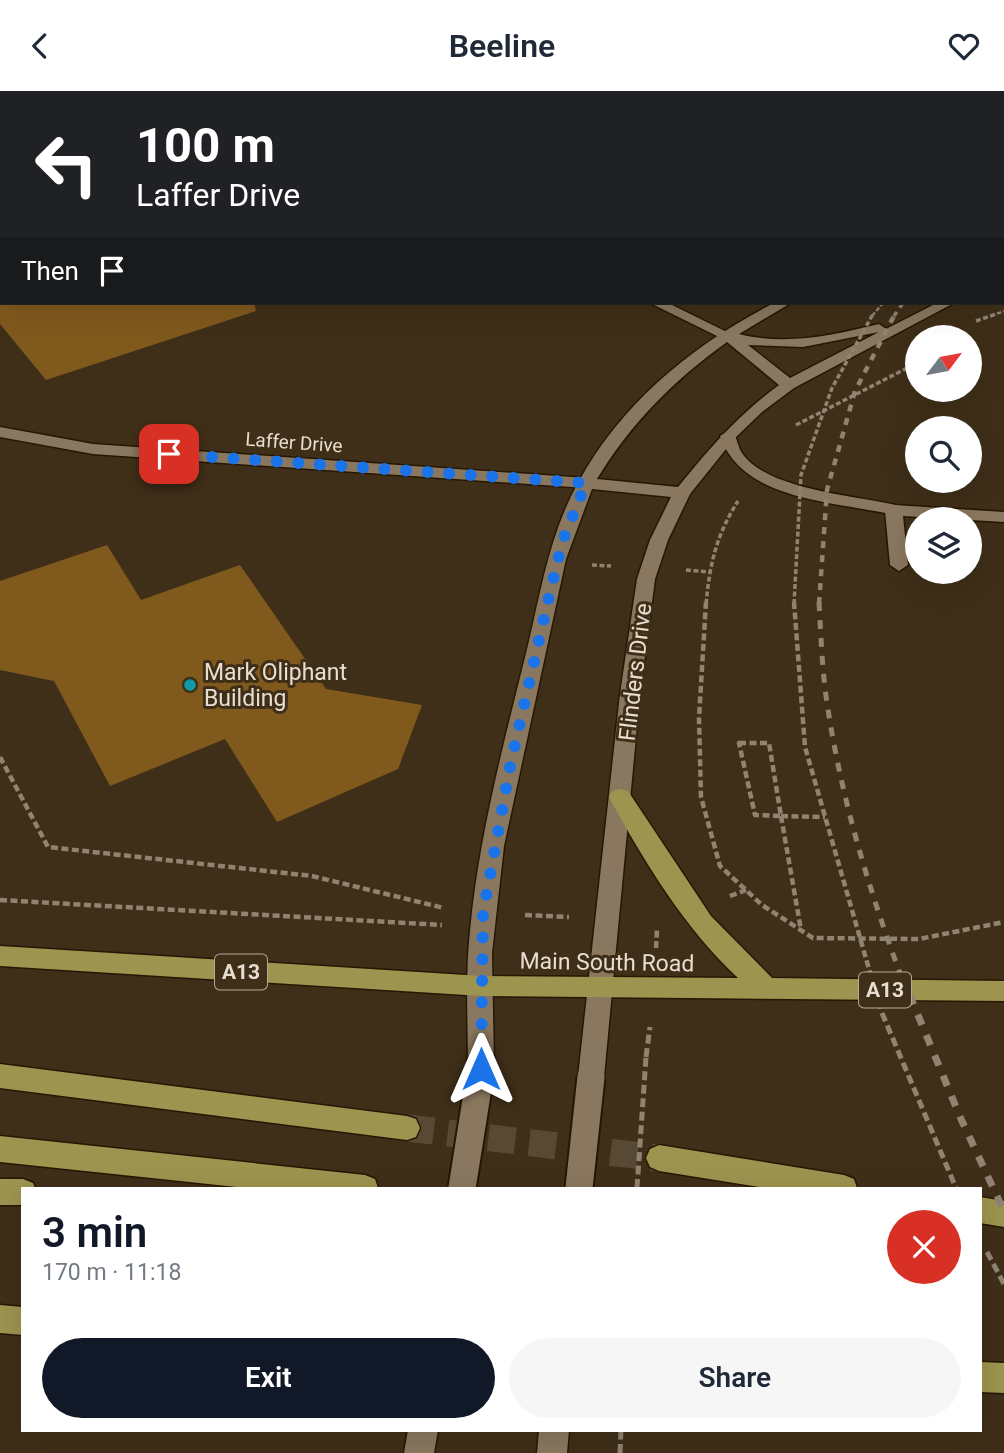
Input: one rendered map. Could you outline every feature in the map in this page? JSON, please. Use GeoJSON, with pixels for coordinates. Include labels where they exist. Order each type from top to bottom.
{"type":"FeatureCollection","features":[{"type":"Feature","properties":{"kind":"highway"},"geometry":{"type":"LineString","coordinates":[[620,797],[707,932],[767,989]]}},
{"type":"Feature","properties":{"kind":"highway","name":"Main South Road"},"geometry":{"type":"LineString","coordinates":[[0,956],[482,986],[1004,991]]}},
{"type":"Feature","properties":{"kind":"highway"},"geometry":{"type":"LineString","coordinates":[[0,1076],[407,1128]]}},
{"type":"Feature","properties":{"kind":"highway"},"geometry":{"type":"LineString","coordinates":[[0,1149],[356,1187]]}},
{"type":"Feature","properties":{"kind":"highway"},"geometry":{"type":"LineString","coordinates":[[659,1158],[838,1187]]}},
{"type":"Feature","properties":{"kind":"highway"},"geometry":{"type":"LineString","coordinates":[[0,1192],[21,1192]]}},
{"type":"Feature","properties":{"kind":"highway"},"geometry":{"type":"LineString","coordinates":[[982,1210],[1004,1214]]}},
{"type":"Feature","properties":{"kind":"highway"},"geometry":{"type":"LineString","coordinates":[[982,1223],[1004,1225]]}},
{"type":"Feature","properties":{"kind":"highway"},"geometry":{"type":"LineString","coordinates":[[0,1319],[21,1321]]}},
{"type":"Feature","properties":{"kind":"highway"},"geometry":{"type":"LineString","coordinates":[[982,1377],[1004,1378]]}},
{"type":"Feature","properties":{"kind":"street"},"geometry":{"type":"LineString","coordinates":[[661,305],[726,335],[789,385]]}},
{"type":"Feature","properties":{"kind":"street"},"geometry":{"type":"LineString","coordinates":[[462,1187],[481,1069],[483,913],[511,762],[563,540],[586,483],[643,403],[670,377],[726,335],[780,305]]}},
{"type":"Feature","properties":{"kind":"street","name":"Flinders Drive"},"geometry":{"type":"LineString","coordinates":[[579,1187],[609,919],[630,694],[651,558],[682,493],[728,436],[756,409],[789,385],[943,305]]}},
{"type":"Feature","properties":{"kind":"street"},"geometry":{"type":"LineString","coordinates":[[726,335],[772,344],[806,343],[915,319]]}},
{"type":"Feature","properties":{"kind":"street","name":"Laffer Drive"},"geometry":{"type":"LineString","coordinates":[[0,432],[93,449],[586,483],[682,493]]}},
{"type":"Feature","properties":{"kind":"street"},"geometry":{"type":"LineString","coordinates":[[728,436],[732,449],[740,458],[763,476],[790,487],[868,502],[894,510],[1004,517]]}},
{"type":"Feature","properties":{"kind":"street"},"geometry":{"type":"LineString","coordinates":[[894,510],[898,565]]}},
{"type":"Feature","properties":{"kind":"street"},"geometry":{"type":"LineString","coordinates":[[419,1453],[423,1432]]}},
{"type":"Feature","properties":{"kind":"street"},"geometry":{"type":"LineString","coordinates":[[552,1453],[554,1432]]}},
{"type":"Feature","properties":{"kind":"path"},"geometry":{"type":"LineString","coordinates":[[881,305],[869,319],[838,376],[801,475],[793,584],[796,661],[805,747],[871,976],[887,1025],[956,1187]]}},
{"type":"Feature","properties":{"kind":"path"},"geometry":{"type":"LineString","coordinates":[[972,323],[982,316],[1004,311]]}},
{"type":"Feature","properties":{"kind":"path"},"geometry":{"type":"LineString","coordinates":[[905,369],[783,432],[779,440],[781,459],[743,494],[720,530],[709,572],[699,718],[701,797],[720,866],[762,905],[813,938],[919,939],[1004,922]]}},
{"type":"Feature","properties":{"kind":"path"},"geometry":{"type":"LineString","coordinates":[[801,930],[794,889],[790,862],[783,820],[781,806],[769,743],[739,743],[755,815],[769,816],[783,816],[797,816],[824,817]]}},
{"type":"Feature","properties":{"kind":"path"},"geometry":{"type":"LineString","coordinates":[[0,757],[48,847],[312,876],[452,910],[609,919]]}},
{"type":"Feature","properties":{"kind":"path"},"geometry":{"type":"LineString","coordinates":[[0,900],[449,925]]}},
{"type":"Feature","properties":{"kind":"path"},"geometry":{"type":"LineString","coordinates":[[637,1187],[646,1057]]}},
{"type":"Feature","properties":{"kind":"path"},"geometry":{"type":"LineString","coordinates":[[982,1243],[1004,1284]]}},
{"type":"Feature","properties":{"kind":"path"},"geometry":{"type":"LineString","coordinates":[[620,1453],[621,1432]]}},
{"type":"Feature","properties":{"kind":"building"},"geometry":{"type":"Polygon","coordinates":[[[0,305],[254,305],[256,311],[46,380],[0,324],[0,305]]]}},
{"type":"Feature","properties":{"kind":"building","name":"Mark Oliphant Building"},"geometry":{"type":"Polygon","coordinates":[[[107,545],[141,600],[240,565],[326,689],[422,705],[398,769],[277,822],[225,739],[110,786],[54,681],[0,670],[0,581],[107,545]]]}},
{"type":"Feature","properties":{"kind":"tunnel"},"geometry":{"type":"LineString","coordinates":[[407,1128],[659,1158]]}},
{"type":"Feature","properties":{"kind":"railway"},"geometry":{"type":"LineString","coordinates":[[894,316],[902,305]]}},
{"type":"Feature","properties":{"kind":"railway"},"geometry":{"type":"LineString","coordinates":[[819,603],[827,490],[855,391],[895,314]]}},
{"type":"Feature","properties":{"kind":"railway"},"geometry":{"type":"LineString","coordinates":[[819,603],[825,691],[840,773],[877,909],[901,976]]}},
{"type":"Feature","properties":{"kind":"railway"},"geometry":{"type":"LineString","coordinates":[[901,974],[961,1119],[1004,1211]]}},
{"type":"Feature","properties":{"kind":"place","name":"Mark Oliphant Building"},"geometry":{"type":"Point","coordinates":[190,685]}},
{"type":"Feature","properties":{"kind":"route"},"geometry":{"type":"LineString","coordinates":[[169,454],[586,483],[563,540],[527,688],[483,913],[481,1069]]}}]}
